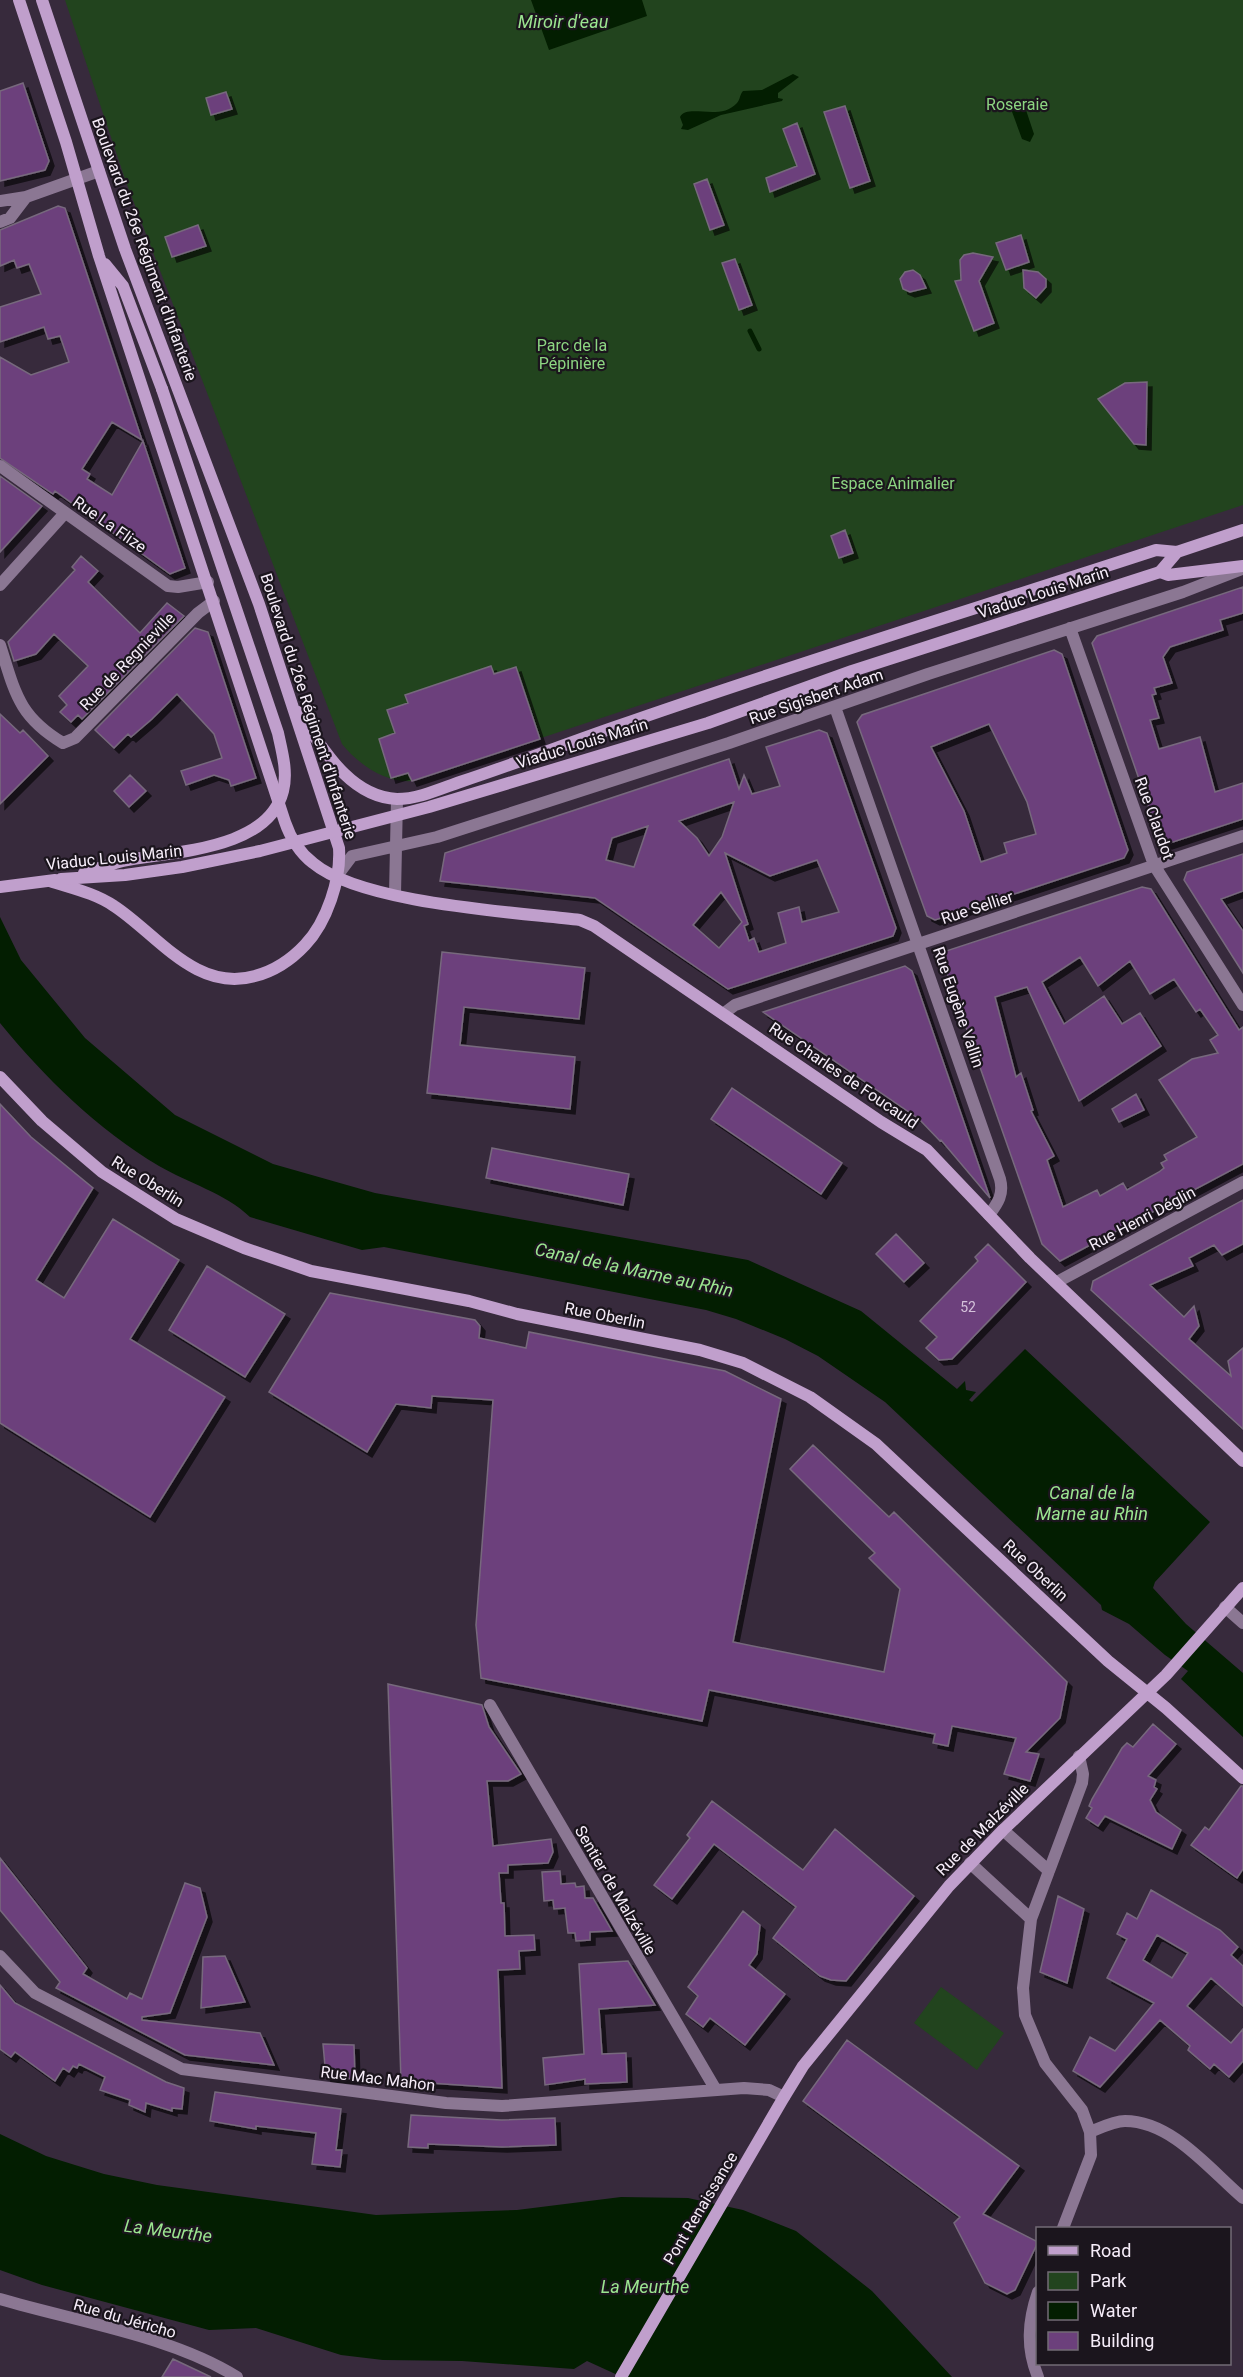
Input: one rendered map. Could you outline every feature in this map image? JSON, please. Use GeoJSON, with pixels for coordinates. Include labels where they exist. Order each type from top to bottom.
{"type":"FeatureCollection","features":[{"type":"Feature","properties":{"kind":"main road"},"geometry":{"type":"LineString","coordinates":[[19,0],[77,179],[99,256],[208,582],[287,830],[312,863],[336,877]]}},
{"type":"Feature","properties":{"kind":"main road","name":"Boulevard du 26e Régiment d'Infanterie"},"geometry":{"type":"LineString","coordinates":[[42,0],[99,171],[258,604],[339,848],[336,877],[317,929],[309,941],[280,966],[265,973],[231,980],[207,975],[145,932],[114,906],[55,880]]}},
{"type":"Feature","properties":{"kind":"main road"},"geometry":{"type":"LineString","coordinates":[[55,880],[123,861],[226,842],[240,836],[270,815],[283,792],[284,765],[278,733],[162,389],[123,286],[99,256]]}},
{"type":"Feature","properties":{"kind":"main road","name":"Rue Sigisbert Adam"},"geometry":{"type":"LineString","coordinates":[[397,799],[439,789],[819,657],[1156,550],[1177,552],[1243,530]]}},
{"type":"Feature","properties":{"kind":"main road"},"geometry":{"type":"LineString","coordinates":[[1160,572],[1177,552]]}},
{"type":"Feature","properties":{"kind":"main road","name":"Viaduc Louis Marin"},"geometry":{"type":"LineString","coordinates":[[0,887],[125,875],[182,867],[260,851],[429,807],[708,723],[852,670],[1160,572],[1168,575],[1243,567]]}},
{"type":"Feature","properties":{"kind":"main road"},"geometry":{"type":"LineString","coordinates":[[289,699],[332,761],[345,775],[383,797],[397,799]]}},
{"type":"Feature","properties":{"kind":"main road","name":"Rue Charles de Foucauld"},"geometry":{"type":"LineString","coordinates":[[336,877],[395,894],[446,904],[580,920],[594,926],[881,1122],[927,1150],[1057,1282],[1243,1461]]}},
{"type":"Feature","properties":{"kind":"main road","name":"Rue Oberlin"},"geometry":{"type":"LineString","coordinates":[[0,1077],[42,1121],[102,1172],[176,1219],[244,1248],[311,1271],[469,1301],[517,1314],[700,1350],[743,1363],[810,1397],[876,1444],[1108,1661],[1148,1693],[1243,1779]]}},
{"type":"Feature","properties":{"kind":"main road","name":"Rue de Malzéville"},"geometry":{"type":"LineString","coordinates":[[773,2118],[803,2066],[874,1976],[970,1863],[1079,1756],[1148,1693],[1243,1588]]}},
{"type":"Feature","properties":{"kind":"main road","name":"Pont Renaissance"},"geometry":{"type":"LineString","coordinates":[[621,2377],[773,2118]]}},
{"type":"Feature","properties":{"kind":"street"},"geometry":{"type":"LineString","coordinates":[[0,201],[26,197],[99,171]]}},
{"type":"Feature","properties":{"kind":"street"},"geometry":{"type":"LineString","coordinates":[[0,222],[9,218],[26,197]]}},
{"type":"Feature","properties":{"kind":"street","name":"Rue La Flize"},"geometry":{"type":"LineString","coordinates":[[0,466],[168,586],[178,587],[208,582]]}},
{"type":"Feature","properties":{"kind":"street"},"geometry":{"type":"LineString","coordinates":[[0,585],[65,513]]}},
{"type":"Feature","properties":{"kind":"street","name":"Rue Sigisbert Adam"},"geometry":{"type":"LineString","coordinates":[[336,877],[352,856],[437,837],[1183,591],[1243,567]]}},
{"type":"Feature","properties":{"kind":"street","name":"Rue de Regnieville"},"geometry":{"type":"LineString","coordinates":[[0,645],[17,701],[45,733],[63,743],[75,738],[198,613],[214,601]]}},
{"type":"Feature","properties":{"kind":"street","name":"Rue Claudot"},"geometry":{"type":"LineString","coordinates":[[1070,628],[1154,865],[1243,1005]]}},
{"type":"Feature","properties":{"kind":"street","name":"Rue Eugène Vallin"},"geometry":{"type":"LineString","coordinates":[[835,707],[1000,1179],[1003,1189],[999,1201],[989,1215]]}},
{"type":"Feature","properties":{"kind":"street"},"geometry":{"type":"LineString","coordinates":[[395,894],[397,799]]}},
{"type":"Feature","properties":{"kind":"street","name":"Rue Sellier"},"geometry":{"type":"LineString","coordinates":[[723,1014],[735,1005],[1243,836]]}},
{"type":"Feature","properties":{"kind":"street","name":"Rue Henri Déglin"},"geometry":{"type":"LineString","coordinates":[[1057,1282],[1243,1182]]}},
{"type":"Feature","properties":{"kind":"street"},"geometry":{"type":"LineString","coordinates":[[1225,1607],[1243,1623]]}},
{"type":"Feature","properties":{"kind":"street","name":"Sentier de Malzéville"},"geometry":{"type":"LineString","coordinates":[[490,1705],[716,2090]]}},
{"type":"Feature","properties":{"kind":"street"},"geometry":{"type":"LineString","coordinates":[[1064,2227],[1091,2155],[1090,2132],[1082,2110],[1045,2063],[1025,2015],[1023,1988],[1031,1919],[1082,1783],[1083,1774],[1079,1756]]}},
{"type":"Feature","properties":{"kind":"street"},"geometry":{"type":"LineString","coordinates":[[1003,1830],[1049,1871]]}},
{"type":"Feature","properties":{"kind":"street"},"geometry":{"type":"LineString","coordinates":[[970,1863],[1031,1919]]}},
{"type":"Feature","properties":{"kind":"street","name":"Rue Mac Mahon"},"geometry":{"type":"LineString","coordinates":[[0,1956],[36,1993],[182,2069],[446,2103],[502,2106],[756,2088],[769,2090],[784,2097]]}},
{"type":"Feature","properties":{"kind":"street"},"geometry":{"type":"LineString","coordinates":[[1090,2132],[1124,2121],[1151,2125],[1175,2138],[1243,2198]]}},
{"type":"Feature","properties":{"kind":"street","name":"Rue du Jéricho"},"geometry":{"type":"LineString","coordinates":[[0,2299],[175,2349],[220,2366],[237,2377]]}},
{"type":"Feature","properties":{"kind":"street"},"geometry":{"type":"LineString","coordinates":[[1036,2299],[1030,2321],[1029,2346],[1038,2377]]}},
{"type":"Feature","properties":{"kind":"green space","name":"Parc de la Pépinière"},"geometry":{"type":"Polygon","coordinates":[[[65,0],[1243,0],[1243,505],[412,781],[392,779],[382,775],[364,765],[342,744],[126,182],[65,0]]]}},
{"type":"Feature","properties":{"kind":"green space"},"geometry":{"type":"Polygon","coordinates":[[[941,1987],[1004,2033],[977,2070],[914,2023],[941,1987]]]}},
{"type":"Feature","properties":{"kind":"water","name":"Miroir d'eau"},"geometry":{"type":"Polygon","coordinates":[[[531,0],[642,0],[647,16],[549,50],[531,0]]]}},
{"type":"Feature","properties":{"kind":"water"},"geometry":{"type":"Polygon","coordinates":[[[793,74],[799,77],[778,93],[778,98],[783,99],[782,101],[721,115],[688,130],[681,129],[683,125],[680,117],[684,113],[722,111],[738,102],[743,91],[762,90],[793,74]]]}},
{"type":"Feature","properties":{"kind":"water"},"geometry":{"type":"Polygon","coordinates":[[[1016,102],[1024,104],[1034,134],[1030,142],[1022,139],[1011,109],[1016,102]]]}},
{"type":"Feature","properties":{"kind":"water","name":"Canal de la Marne au Rhin"},"geometry":{"type":"Polygon","coordinates":[[[0,917],[21,960],[85,1038],[175,1115],[273,1164],[375,1193],[748,1260],[861,1311],[957,1389],[965,1381],[966,1390],[976,1392],[969,1400],[972,1402],[1025,1349],[1210,1522],[1155,1582],[1153,1588],[1186,1624],[1243,1673],[1243,1737],[1181,1679],[1188,1671],[1165,1655],[1129,1624],[1102,1610],[1101,1605],[885,1402],[818,1356],[785,1339],[736,1319],[706,1310],[384,1247],[362,1250],[250,1217],[229,1201],[170,1172],[136,1151],[114,1136],[73,1101],[0,1023],[0,917]]]}},
{"type":"Feature","properties":{"kind":"water","name":"La Meurthe"},"geometry":{"type":"Polygon","coordinates":[[[0,2134],[46,2156],[104,2174],[157,2185],[376,2215],[517,2210],[621,2197],[688,2198],[743,2210],[796,2231],[872,2291],[952,2377],[622,2377],[587,2361],[574,2369],[462,2361],[383,2360],[341,2355],[256,2328],[209,2330],[42,2285],[0,2270],[0,2134]]]}},
{"type":"Feature","properties":{"kind":"building"},"geometry":{"type":"Polygon","coordinates":[[[23,83],[49,161],[45,170],[0,181],[0,91],[23,83]]]}},
{"type":"Feature","properties":{"kind":"building"},"geometry":{"type":"Polygon","coordinates":[[[226,92],[232,109],[211,115],[206,98],[226,92]]]}},
{"type":"Feature","properties":{"kind":"building"},"geometry":{"type":"Polygon","coordinates":[[[845,106],[870,181],[850,188],[824,112],[845,106]]]}},
{"type":"Feature","properties":{"kind":"building"},"geometry":{"type":"Polygon","coordinates":[[[797,123],[815,174],[770,192],[766,178],[797,166],[783,129],[797,123]]]}},
{"type":"Feature","properties":{"kind":"building"},"geometry":{"type":"Polygon","coordinates":[[[707,179],[724,225],[710,230],[694,184],[707,179]]]}},
{"type":"Feature","properties":{"kind":"building"},"geometry":{"type":"Polygon","coordinates":[[[58,206],[65,208],[142,440],[112,422],[82,469],[90,474],[87,479],[112,495],[143,441],[185,568],[170,574],[55,491],[53,494],[0,458],[0,357],[31,375],[69,362],[60,336],[48,339],[44,327],[0,342],[0,307],[41,294],[29,264],[17,268],[14,260],[0,266],[0,230],[58,206]]]}},
{"type":"Feature","properties":{"kind":"building"},"geometry":{"type":"Polygon","coordinates":[[[198,225],[206,246],[172,257],[165,237],[198,225]]]}},
{"type":"Feature","properties":{"kind":"building"},"geometry":{"type":"Polygon","coordinates":[[[1021,235],[1029,262],[1006,270],[996,243],[1021,235]]]}},
{"type":"Feature","properties":{"kind":"building"},"geometry":{"type":"Polygon","coordinates":[[[973,253],[993,257],[979,281],[994,323],[974,331],[955,281],[961,280],[960,260],[964,255],[973,253]]]}},
{"type":"Feature","properties":{"kind":"building"},"geometry":{"type":"Polygon","coordinates":[[[735,259],[752,305],[739,310],[722,263],[735,259]]]}},
{"type":"Feature","properties":{"kind":"building"},"geometry":{"type":"Polygon","coordinates":[[[913,270],[920,275],[926,288],[910,292],[903,289],[900,279],[905,272],[913,270]]]}},
{"type":"Feature","properties":{"kind":"building"},"geometry":{"type":"Polygon","coordinates":[[[1023,270],[1038,272],[1046,279],[1046,287],[1036,298],[1024,288],[1023,270]]]}},
{"type":"Feature","properties":{"kind":"building"},"geometry":{"type":"Polygon","coordinates":[[[1147,382],[1146,445],[1134,444],[1098,399],[1125,383],[1147,382]]]}},
{"type":"Feature","properties":{"kind":"building"},"geometry":{"type":"Polygon","coordinates":[[[0,476],[42,506],[0,552],[0,476]]]}},
{"type":"Feature","properties":{"kind":"building"},"geometry":{"type":"Polygon","coordinates":[[[845,530],[853,553],[839,558],[831,536],[845,530]]]}},
{"type":"Feature","properties":{"kind":"building"},"geometry":{"type":"Polygon","coordinates":[[[81,556],[98,571],[88,582],[140,633],[167,603],[184,616],[82,719],[78,715],[71,722],[60,712],[67,705],[59,696],[88,666],[54,634],[36,654],[14,661],[8,642],[75,570],[72,567],[81,556]]]}},
{"type":"Feature","properties":{"kind":"building"},"geometry":{"type":"Polygon","coordinates":[[[1243,587],[1243,613],[1220,620],[1223,630],[1170,647],[1163,657],[1172,683],[1154,688],[1156,694],[1152,695],[1159,718],[1150,720],[1159,749],[1200,737],[1215,792],[1243,783],[1243,819],[1167,844],[1160,840],[1092,643],[1097,636],[1243,587]]]}},
{"type":"Feature","properties":{"kind":"building"},"geometry":{"type":"Polygon","coordinates":[[[195,628],[208,632],[256,778],[231,786],[229,780],[214,775],[186,785],[181,771],[222,758],[214,734],[177,694],[131,737],[128,734],[114,748],[95,730],[195,628]]]}},
{"type":"Feature","properties":{"kind":"building"},"geometry":{"type":"Polygon","coordinates":[[[1054,650],[1062,654],[1128,850],[1124,858],[935,920],[927,916],[857,722],[862,715],[1054,650]],[[989,724],[931,747],[964,811],[981,862],[1007,853],[1004,843],[1036,834],[1027,802],[989,724]]]}},
{"type":"Feature","properties":{"kind":"building"},"geometry":{"type":"Polygon","coordinates":[[[491,666],[494,674],[516,667],[540,739],[412,781],[408,773],[391,778],[379,739],[395,733],[387,710],[408,703],[405,695],[491,666]]]}},
{"type":"Feature","properties":{"kind":"building"},"geometry":{"type":"Polygon","coordinates":[[[0,714],[20,733],[23,730],[48,756],[0,804],[0,714]]]}},
{"type":"Feature","properties":{"kind":"building"},"geometry":{"type":"Polygon","coordinates":[[[819,730],[827,733],[896,928],[893,936],[728,989],[595,898],[440,881],[445,853],[729,759],[739,789],[744,775],[752,794],[780,786],[766,747],[819,730]],[[734,802],[679,821],[697,838],[709,856],[722,837],[734,802]],[[648,826],[612,838],[606,860],[634,867],[648,826]],[[725,853],[748,924],[744,926],[749,941],[754,938],[759,952],[786,943],[778,913],[799,907],[802,922],[839,912],[817,860],[770,876],[725,853]],[[721,892],[693,925],[719,948],[742,922],[721,892]]]}},
{"type":"Feature","properties":{"kind":"building"},"geometry":{"type":"Polygon","coordinates":[[[130,775],[146,791],[129,807],[114,791],[130,775]]]}},
{"type":"Feature","properties":{"kind":"building"},"geometry":{"type":"Polygon","coordinates":[[[1243,854],[1243,891],[1221,899],[1243,931],[1243,973],[1184,880],[1187,872],[1243,854]]]}},
{"type":"Feature","properties":{"kind":"building"},"geometry":{"type":"Polygon","coordinates":[[[1142,887],[1151,889],[1239,1030],[1243,1027],[1243,1164],[1060,1261],[1042,1244],[942,959],[946,951],[1142,887]],[[1080,957],[1042,982],[1064,1024],[1104,996],[1122,1024],[1140,1013],[1161,1046],[1079,1101],[1027,987],[995,997],[1016,1077],[1021,1073],[1033,1110],[1031,1111],[1054,1156],[1047,1160],[1063,1207],[1097,1190],[1100,1196],[1123,1183],[1127,1190],[1164,1168],[1161,1163],[1167,1160],[1164,1155],[1197,1137],[1159,1080],[1192,1059],[1218,1053],[1210,1040],[1218,1035],[1200,1009],[1196,1012],[1174,979],[1150,994],[1130,961],[1098,986],[1080,957]]]}},
{"type":"Feature","properties":{"kind":"building"},"geometry":{"type":"Polygon","coordinates":[[[442,952],[585,968],[579,1019],[464,1007],[460,1045],[575,1057],[570,1109],[427,1093],[442,952]]]}},
{"type":"Feature","properties":{"kind":"building"},"geometry":{"type":"Polygon","coordinates":[[[905,966],[912,971],[990,1198],[941,1140],[919,1119],[763,1012],[905,966]]]}},
{"type":"Feature","properties":{"kind":"building"},"geometry":{"type":"Polygon","coordinates":[[[732,1088],[842,1163],[821,1194],[711,1119],[732,1088]]]}},
{"type":"Feature","properties":{"kind":"building"},"geometry":{"type":"Polygon","coordinates":[[[1136,1094],[1144,1110],[1119,1122],[1112,1109],[1136,1094]]]}},
{"type":"Feature","properties":{"kind":"building"},"geometry":{"type":"Polygon","coordinates":[[[0,1104],[31,1137],[93,1188],[36,1280],[64,1298],[113,1219],[179,1260],[130,1339],[225,1397],[150,1517],[0,1423],[0,1104]]]}},
{"type":"Feature","properties":{"kind":"building"},"geometry":{"type":"Polygon","coordinates":[[[492,1148],[629,1174],[623,1205],[486,1178],[492,1148]]]}},
{"type":"Feature","properties":{"kind":"building"},"geometry":{"type":"Polygon","coordinates":[[[1243,1200],[1243,1244],[1222,1255],[1214,1245],[1189,1258],[1193,1266],[1150,1285],[1184,1317],[1194,1306],[1199,1326],[1189,1339],[1231,1376],[1228,1361],[1243,1348],[1243,1429],[1091,1290],[1093,1281],[1243,1200]]]}},
{"type":"Feature","properties":{"kind":"building"},"geometry":{"type":"Polygon","coordinates":[[[896,1234],[924,1263],[904,1282],[876,1254],[896,1234]]]}},
{"type":"Feature","properties":{"kind":"building"},"geometry":{"type":"Polygon","coordinates":[[[988,1244],[1026,1282],[952,1359],[939,1360],[926,1348],[937,1337],[920,1321],[978,1261],[975,1257],[988,1244]]]}},
{"type":"Feature","properties":{"kind":"building"},"geometry":{"type":"Polygon","coordinates":[[[207,1266],[285,1314],[245,1377],[169,1330],[207,1266]]]}},
{"type":"Feature","properties":{"kind":"building"},"geometry":{"type":"Polygon","coordinates":[[[330,1293],[475,1320],[480,1326],[479,1338],[526,1348],[529,1332],[725,1371],[781,1399],[733,1642],[884,1672],[900,1589],[869,1558],[875,1553],[790,1469],[813,1445],[889,1517],[894,1512],[1067,1682],[1060,1718],[1026,1752],[1039,1754],[1030,1781],[1004,1774],[1016,1738],[952,1726],[948,1746],[933,1743],[935,1734],[709,1690],[702,1721],[481,1678],[476,1625],[493,1400],[432,1396],[431,1408],[396,1404],[367,1452],[269,1392],[330,1293]]]}},
{"type":"Feature","properties":{"kind":"building"},"geometry":{"type":"Polygon","coordinates":[[[388,1684],[482,1705],[489,1727],[521,1774],[508,1781],[487,1781],[493,1846],[551,1839],[553,1852],[548,1863],[508,1865],[508,1873],[499,1873],[501,1903],[504,1903],[505,1936],[534,1935],[535,1950],[519,1951],[520,1969],[498,1970],[502,2088],[401,2081],[388,1684]]]}},
{"type":"Feature","properties":{"kind":"building"},"geometry":{"type":"Polygon","coordinates":[[[1153,1724],[1176,1744],[1148,1776],[1156,1780],[1154,1787],[1157,1789],[1150,1800],[1156,1812],[1181,1830],[1172,1849],[1105,1816],[1098,1826],[1086,1818],[1092,1808],[1089,1806],[1092,1799],[1122,1748],[1127,1743],[1133,1747],[1153,1724]]]}},
{"type":"Feature","properties":{"kind":"building"},"geometry":{"type":"Polygon","coordinates":[[[1243,1786],[1243,1869],[1237,1878],[1191,1845],[1205,1827],[1209,1830],[1243,1786]]]}},
{"type":"Feature","properties":{"kind":"building"},"geometry":{"type":"Polygon","coordinates":[[[712,1801],[803,1870],[835,1829],[914,1896],[846,1981],[831,1980],[820,1976],[773,1938],[796,1907],[714,1844],[672,1899],[654,1885],[690,1838],[687,1835],[712,1801]]]}},
{"type":"Feature","properties":{"kind":"building"},"geometry":{"type":"Polygon","coordinates":[[[0,1858],[87,1968],[83,1974],[127,1999],[130,1993],[142,1999],[185,1883],[200,1888],[207,1917],[170,2013],[142,2017],[142,2020],[260,2033],[274,2065],[185,2055],[56,1988],[60,1982],[0,1910],[0,1858]]]}},
{"type":"Feature","properties":{"kind":"building"},"geometry":{"type":"Polygon","coordinates":[[[560,1871],[561,1884],[575,1883],[576,1887],[584,1886],[585,1898],[593,1898],[612,1931],[590,1932],[590,1940],[576,1941],[575,1933],[568,1933],[565,1908],[554,1909],[553,1900],[544,1901],[542,1872],[560,1871]]]}},
{"type":"Feature","properties":{"kind":"building"},"geometry":{"type":"Polygon","coordinates":[[[1151,1890],[1220,1930],[1238,1947],[1231,1955],[1243,1966],[1243,2006],[1211,1978],[1187,2006],[1231,2043],[1243,2029],[1243,2061],[1229,2077],[1214,2064],[1210,2069],[1188,2050],[1190,2046],[1160,2020],[1100,2087],[1073,2071],[1090,2037],[1115,2051],[1154,2003],[1107,1978],[1127,1939],[1117,1934],[1127,1913],[1137,1919],[1151,1890]],[[1157,1935],[1143,1960],[1172,1978],[1188,1953],[1157,1935]]]}},
{"type":"Feature","properties":{"kind":"building"},"geometry":{"type":"Polygon","coordinates":[[[1058,1896],[1084,1909],[1067,1983],[1040,1972],[1058,1896]]]}},
{"type":"Feature","properties":{"kind":"building"},"geometry":{"type":"Polygon","coordinates":[[[743,1911],[760,1925],[757,1954],[749,1965],[785,1994],[745,2045],[710,2018],[703,2027],[686,2014],[698,1996],[688,1987],[743,1911]]]}},
{"type":"Feature","properties":{"kind":"building"},"geometry":{"type":"Polygon","coordinates":[[[225,1956],[245,2002],[201,2008],[203,1957],[225,1956]]]}},
{"type":"Feature","properties":{"kind":"building"},"geometry":{"type":"Polygon","coordinates":[[[628,1961],[655,2005],[599,2009],[602,2054],[626,2053],[627,2082],[585,2084],[585,2079],[545,2085],[543,2058],[584,2054],[579,1964],[628,1961]]]}},
{"type":"Feature","properties":{"kind":"building"},"geometry":{"type":"Polygon","coordinates":[[[0,1985],[15,2003],[166,2082],[184,2088],[182,2109],[172,2108],[172,2111],[146,2103],[145,2112],[129,2105],[130,2100],[100,2090],[105,2077],[79,2064],[77,2068],[73,2066],[69,2072],[63,2068],[55,2081],[15,2052],[11,2057],[0,2049],[0,1985]]]}},
{"type":"Feature","properties":{"kind":"building"},"geometry":{"type":"Polygon","coordinates":[[[847,2040],[1019,2166],[983,2214],[1036,2241],[1036,2246],[1015,2290],[1007,2294],[985,2283],[954,2223],[960,2217],[803,2101],[847,2040]]]}},
{"type":"Feature","properties":{"kind":"building"},"geometry":{"type":"Polygon","coordinates":[[[323,2044],[354,2045],[355,2079],[326,2077],[323,2044]]]}},
{"type":"Feature","properties":{"kind":"building"},"geometry":{"type":"Polygon","coordinates":[[[215,2092],[341,2109],[336,2150],[342,2150],[340,2167],[312,2164],[316,2133],[256,2126],[256,2129],[210,2121],[215,2092]]]}},
{"type":"Feature","properties":{"kind":"building"},"geometry":{"type":"Polygon","coordinates":[[[411,2115],[501,2120],[555,2118],[556,2145],[502,2147],[428,2144],[428,2148],[408,2147],[411,2115]]]}},
{"type":"Feature","properties":{"kind":"building"},"geometry":{"type":"Polygon","coordinates":[[[173,2359],[211,2377],[162,2377],[173,2359]]]}},
{"type":"Feature","properties":{"kind":"waterway"},"geometry":{"type":"LineString","coordinates":[[750,331],[759,349]]}},
{"type":"Feature","properties":{"kind":"park label","name":"Roseraie"},"geometry":{"type":"Point","coordinates":[1017,104]}},
{"type":"Feature","properties":{"kind":"park label","name":"Espace Animalier"},"geometry":{"type":"Point","coordinates":[893,483]}}]}
